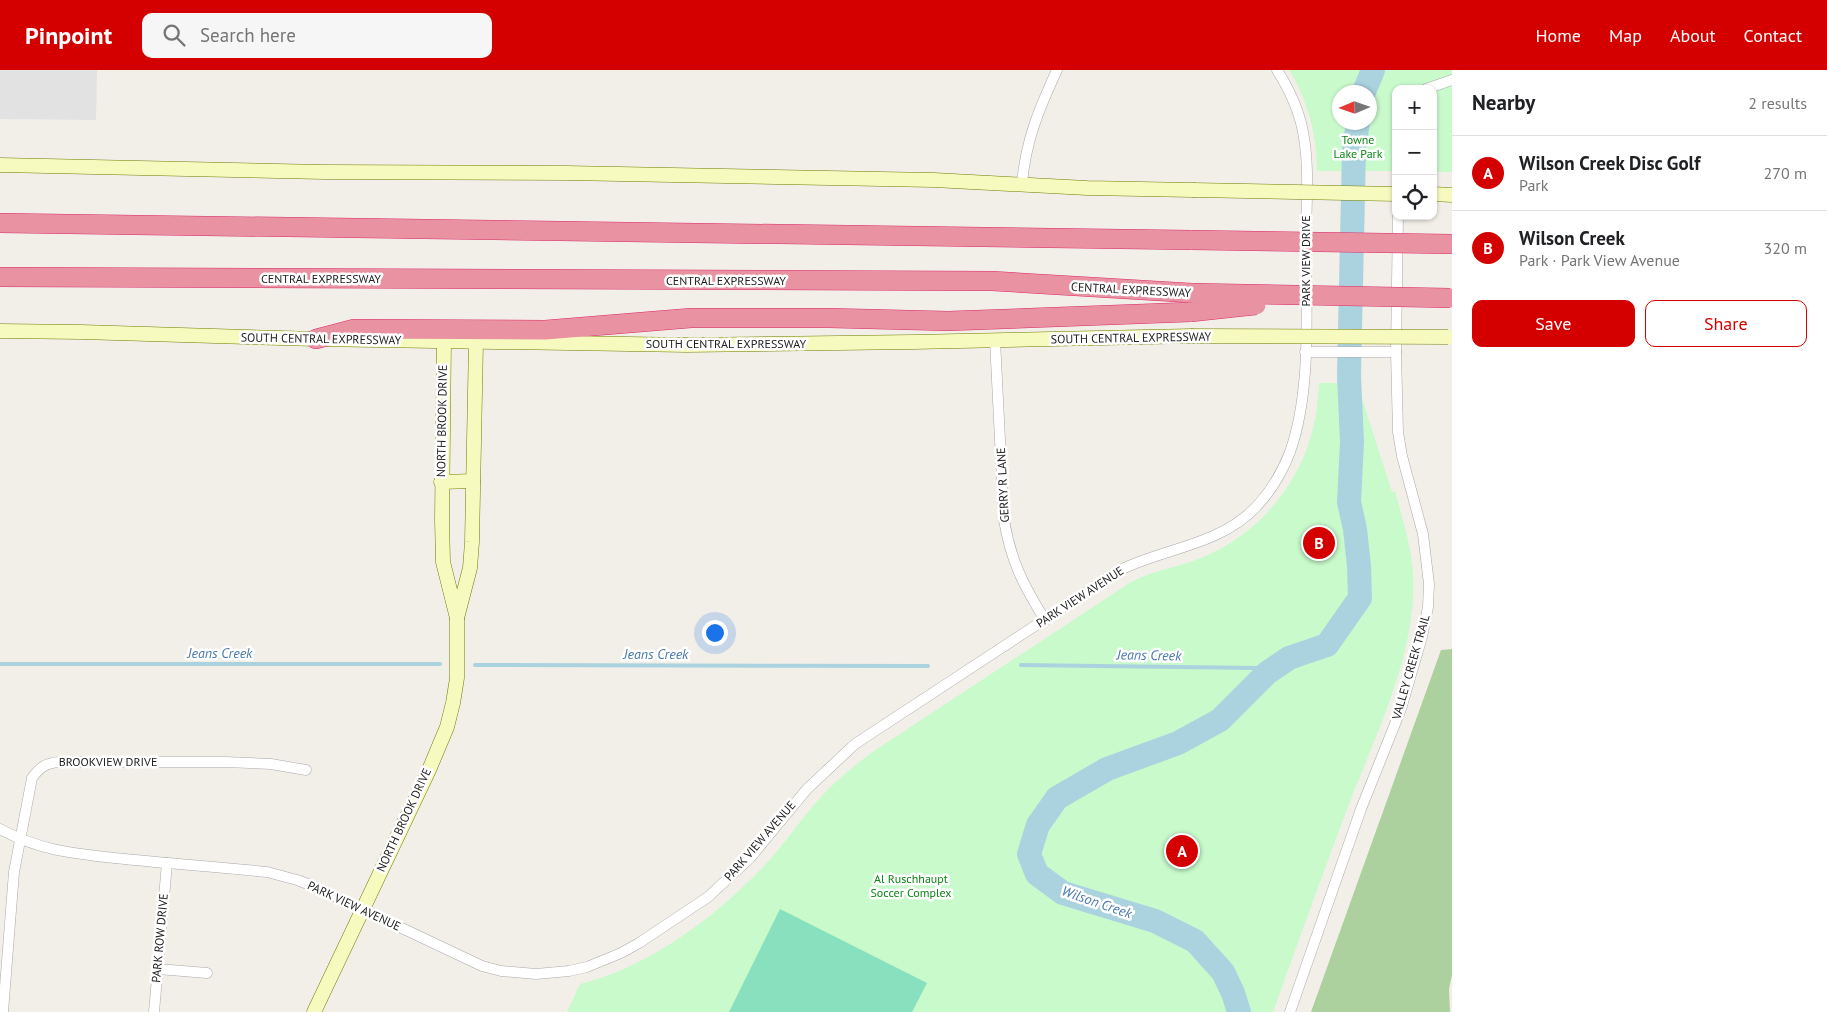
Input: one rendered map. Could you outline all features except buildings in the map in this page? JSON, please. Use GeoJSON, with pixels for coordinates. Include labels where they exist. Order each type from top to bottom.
{"type":"FeatureCollection","features":[{"type":"Feature","properties":{"kind":"highway"},"geometry":{"type":"LineString","coordinates":[[0,223],[1452,244]]}},
{"type":"Feature","properties":{"kind":"highway","name":"CENTRAL EXPRESSWAY"},"geometry":{"type":"LineString","coordinates":[[0,277],[992,282],[1191,303],[1330,296],[1451,298]]}},
{"type":"Feature","properties":{"kind":"highway"},"geometry":{"type":"LineString","coordinates":[[316,339],[354,329],[545,330],[691,318],[829,318],[948,321],[1191,303]]}},
{"type":"Feature","properties":{"kind":"main road"},"geometry":{"type":"LineString","coordinates":[[0,165],[324,172],[924,179],[1087,188],[1392,194]]}},
{"type":"Feature","properties":{"kind":"main road"},"geometry":{"type":"LineString","coordinates":[[1437,194],[1452,195]]}},
{"type":"Feature","properties":{"kind":"main road","name":"SOUTH CENTRAL EXPRESSWAY"},"geometry":{"type":"LineString","coordinates":[[0,331],[316,339],[687,344],[1191,336],[1450,337]]}},
{"type":"Feature","properties":{"kind":"main road","name":"NORTH BROOK DRIVE"},"geometry":{"type":"LineString","coordinates":[[314,1012],[429,770],[453,704],[457,678],[457,618],[443,562],[441,482],[444,341]]}},
{"type":"Feature","properties":{"kind":"main road","name":"NORTH BROOK DRIVE"},"geometry":{"type":"LineString","coordinates":[[457,618],[470,568],[472,542],[476,342]]}},
{"type":"Feature","properties":{"kind":"main road"},"geometry":{"type":"LineString","coordinates":[[441,482],[473,481]]}},
{"type":"Feature","properties":{"kind":"street"},"geometry":{"type":"LineString","coordinates":[[1022,183],[1024,158],[1032,131],[1041,105],[1058,70]]}},
{"type":"Feature","properties":{"kind":"street","name":"PARK VIEW DRIVE"},"geometry":{"type":"LineString","coordinates":[[1277,70],[1298,114],[1306,149],[1305,352]]}},
{"type":"Feature","properties":{"kind":"street"},"geometry":{"type":"LineString","coordinates":[[1437,85],[1452,80]]}},
{"type":"Feature","properties":{"kind":"street","name":"VALLEY CREEK TRAIL"},"geometry":{"type":"LineString","coordinates":[[1290,1012],[1360,809],[1401,708],[1422,637],[1428,608],[1429,584],[1423,534],[1402,456],[1398,432],[1396,352],[1398,220]]}},
{"type":"Feature","properties":{"kind":"street","name":"GERRY R LANE"},"geometry":{"type":"LineString","coordinates":[[995,340],[1004,520],[1008,542],[1020,577],[1045,620]]}},
{"type":"Feature","properties":{"kind":"street"},"geometry":{"type":"LineString","coordinates":[[1305,352],[1396,352]]}},
{"type":"Feature","properties":{"kind":"street","name":"PARK VIEW AVENUE"},"geometry":{"type":"LineString","coordinates":[[0,829],[19,840],[34,845],[73,853],[266,872],[283,876],[313,886],[466,959],[501,971],[527,974],[554,973],[587,967],[603,961],[658,931],[718,888],[750,858],[806,788],[855,744],[1120,570],[1150,557],[1212,537],[1241,520],[1270,490],[1280,475],[1290,453],[1300,407],[1305,352]]}},
{"type":"Feature","properties":{"kind":"street","name":"BROOKVIEW DRIVE"},"geometry":{"type":"LineString","coordinates":[[3,1012],[14,872],[32,778],[38,769],[48,763],[59,762],[225,762],[271,764],[306,770]]}},
{"type":"Feature","properties":{"kind":"street","name":"PARK ROW DRIVE"},"geometry":{"type":"LineString","coordinates":[[154,1012],[167,863]]}},
{"type":"Feature","properties":{"kind":"street"},"geometry":{"type":"LineString","coordinates":[[158,969],[207,973]]}},
{"type":"Feature","properties":{"kind":"green space","name":"Towne Lake Park"},"geometry":{"type":"Polygon","coordinates":[[[1289,70],[1452,70],[1452,172],[1437,172],[1437,85],[1392,85],[1392,171],[1317,171],[1313,132],[1301,94],[1289,70]]]}},
{"type":"Feature","properties":{"kind":"green space","name":"Al Ruschhaupt Soccer Complex"},"geometry":{"type":"Polygon","coordinates":[[[1319,383],[1357,383],[1392,492],[1395,491],[1406,531],[1413,572],[1413,603],[1409,634],[1392,695],[1337,837],[1273,1012],[567,1012],[580,984],[630,966],[654,954],[701,923],[769,861],[812,807],[844,774],[871,753],[1131,582],[1149,574],[1203,557],[1241,536],[1258,522],[1287,488],[1307,449],[1313,428],[1319,383]]]}},
{"type":"Feature","properties":{"kind":"green space"},"geometry":{"type":"Polygon","coordinates":[[[1452,649],[1452,975],[1449,989],[1450,1012],[1311,1012],[1441,650],[1452,649]]]}},
{"type":"Feature","properties":{"kind":"green space"},"geometry":{"type":"Polygon","coordinates":[[[780,909],[927,983],[912,1012],[729,1012],[780,909]]]}},
{"type":"Feature","properties":{"kind":"shaded area"},"geometry":{"type":"Polygon","coordinates":[[[0,70],[97,70],[96,120],[0,119],[0,70]]]}},
{"type":"Feature","properties":{"kind":"waterway","name":"Wilson Creek"},"geometry":{"type":"LineString","coordinates":[[1367,85],[1373,70]]}},
{"type":"Feature","properties":{"kind":"waterway","name":"Wilson Creek"},"geometry":{"type":"LineString","coordinates":[[1239,1012],[1223,972],[1195,941],[1155,921],[1063,893],[1037,874],[1029,854],[1038,825],[1057,798],[1107,769],[1178,743],[1220,720],[1267,673],[1289,658],[1327,645],[1360,598],[1355,529],[1349,502],[1352,442],[1349,376],[1354,149],[1357,130]]}},
{"type":"Feature","properties":{"kind":"waterway","name":"Jeans Creek"},"geometry":{"type":"LineString","coordinates":[[0,664],[440,664]]}},
{"type":"Feature","properties":{"kind":"waterway","name":"Jeans Creek"},"geometry":{"type":"LineString","coordinates":[[475,665],[928,666]]}},
{"type":"Feature","properties":{"kind":"waterway","name":"Jeans Creek"},"geometry":{"type":"LineString","coordinates":[[1021,665],[1256,668],[1277,665]]}},
{"type":"Feature","properties":{"kind":"place","name":"Wilson Creek"},"geometry":{"type":"Point","coordinates":[1319,543]}},
{"type":"Feature","properties":{"kind":"place","name":"Wilson Creek Disc Golf"},"geometry":{"type":"Point","coordinates":[1182,851]}}]}
